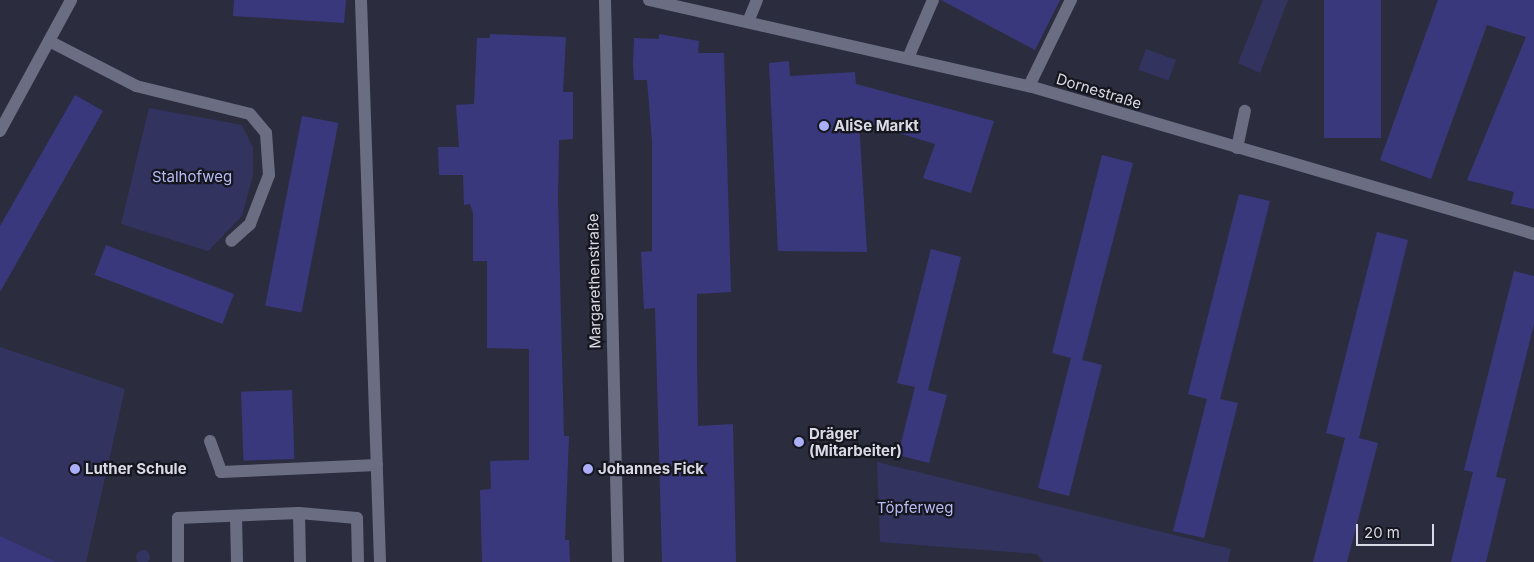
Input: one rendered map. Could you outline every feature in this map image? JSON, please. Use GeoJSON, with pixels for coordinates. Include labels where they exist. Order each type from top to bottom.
{"type":"FeatureCollection","features":[{"type":"Feature","properties":{"kind":"street"},"geometry":{"type":"LineString","coordinates":[[0,131],[71,0]]}},
{"type":"Feature","properties":{"kind":"street"},"geometry":{"type":"LineString","coordinates":[[361,0],[380,562]]}},
{"type":"Feature","properties":{"kind":"street","name":"Margarethenstraße"},"geometry":{"type":"LineString","coordinates":[[605,0],[618,562]]}},
{"type":"Feature","properties":{"kind":"street","name":"Dornestraße"},"geometry":{"type":"LineString","coordinates":[[649,0],[1029,86],[1534,234]]}},
{"type":"Feature","properties":{"kind":"street"},"geometry":{"type":"LineString","coordinates":[[748,22],[757,0]]}},
{"type":"Feature","properties":{"kind":"street"},"geometry":{"type":"LineString","coordinates":[[908,58],[933,0]]}},
{"type":"Feature","properties":{"kind":"street"},"geometry":{"type":"LineString","coordinates":[[1029,86],[1071,0]]}},
{"type":"Feature","properties":{"kind":"street"},"geometry":{"type":"LineString","coordinates":[[49,41],[136,86],[250,114],[266,133],[269,175],[250,224],[231,241]]}},
{"type":"Feature","properties":{"kind":"street"},"geometry":{"type":"LineString","coordinates":[[1237,148],[1245,111]]}},
{"type":"Feature","properties":{"kind":"street"},"geometry":{"type":"LineString","coordinates":[[210,441],[221,472],[377,465]]}},
{"type":"Feature","properties":{"kind":"street"},"geometry":{"type":"LineString","coordinates":[[299,513],[300,562]]}},
{"type":"Feature","properties":{"kind":"street"},"geometry":{"type":"LineString","coordinates":[[178,562],[178,518],[299,513],[357,518],[358,562]]}},
{"type":"Feature","properties":{"kind":"street"},"geometry":{"type":"LineString","coordinates":[[236,517],[237,562]]}},
{"type":"Feature","properties":{"kind":"green space"},"geometry":{"type":"Polygon","coordinates":[[[1263,0],[1288,0],[1260,73],[1238,63],[1263,0]]]}},
{"type":"Feature","properties":{"kind":"green space"},"geometry":{"type":"Polygon","coordinates":[[[1146,49],[1176,60],[1169,81],[1138,70],[1146,49]]]}},
{"type":"Feature","properties":{"kind":"green space","name":"Stalhofweg"},"geometry":{"type":"Polygon","coordinates":[[[149,108],[242,125],[253,148],[253,175],[242,216],[208,251],[121,224],[149,108]]]}},
{"type":"Feature","properties":{"kind":"green space","name":"Luther Schule"},"geometry":{"type":"Polygon","coordinates":[[[0,347],[125,389],[86,562],[53,562],[0,536],[0,347]]]}},
{"type":"Feature","properties":{"kind":"green space","name":"Töpferweg"},"geometry":{"type":"Polygon","coordinates":[[[877,462],[1231,549],[1228,562],[1043,562],[1037,554],[880,542],[877,462]]]}},
{"type":"Feature","properties":{"kind":"green space"},"geometry":{"type":"Polygon","coordinates":[[[140,550],[146,550],[150,557],[146,564],[140,564],[136,560],[136,554],[140,550]]]}},
{"type":"Feature","properties":{"kind":"building"},"geometry":{"type":"Polygon","coordinates":[[[234,0],[346,0],[344,23],[233,16],[234,0]]]}},
{"type":"Feature","properties":{"kind":"building"},"geometry":{"type":"Polygon","coordinates":[[[941,0],[1060,0],[1035,50],[941,0]]]}},
{"type":"Feature","properties":{"kind":"building"},"geometry":{"type":"Polygon","coordinates":[[[1324,0],[1381,0],[1381,138],[1324,138],[1324,0]]]}},
{"type":"Feature","properties":{"kind":"building"},"geometry":{"type":"Polygon","coordinates":[[[1438,0],[1534,0],[1534,209],[1511,204],[1514,192],[1467,180],[1526,37],[1487,25],[1431,179],[1380,160],[1438,0]]]}},
{"type":"Feature","properties":{"kind":"building"},"geometry":{"type":"Polygon","coordinates":[[[490,34],[566,37],[563,92],[573,92],[573,139],[559,140],[558,199],[564,436],[569,436],[565,540],[569,540],[570,562],[482,562],[480,490],[491,489],[490,461],[529,460],[529,349],[487,348],[487,261],[473,261],[473,213],[470,204],[464,205],[463,175],[439,175],[438,147],[459,147],[456,105],[474,104],[477,38],[490,38],[490,34]]]}},
{"type":"Feature","properties":{"kind":"building"},"geometry":{"type":"Polygon","coordinates":[[[659,34],[699,41],[698,53],[724,53],[731,292],[697,294],[698,426],[733,424],[736,562],[662,562],[655,308],[644,309],[641,252],[652,251],[652,141],[647,80],[634,80],[633,64],[634,38],[659,39],[659,34]]]}},
{"type":"Feature","properties":{"kind":"building"},"geometry":{"type":"Polygon","coordinates":[[[789,61],[790,76],[855,72],[856,84],[994,121],[971,193],[923,178],[935,144],[859,121],[867,252],[778,251],[769,63],[789,61]]]}},
{"type":"Feature","properties":{"kind":"building"},"geometry":{"type":"Polygon","coordinates":[[[75,95],[103,111],[0,292],[0,226],[75,95]]]}},
{"type":"Feature","properties":{"kind":"building"},"geometry":{"type":"Polygon","coordinates":[[[302,116],[338,123],[301,313],[265,305],[302,116]]]}},
{"type":"Feature","properties":{"kind":"building"},"geometry":{"type":"Polygon","coordinates":[[[1102,155],[1133,163],[1082,360],[1102,365],[1069,496],[1038,488],[1071,358],[1052,353],[1102,155]]]}},
{"type":"Feature","properties":{"kind":"building"},"geometry":{"type":"Polygon","coordinates":[[[1239,194],[1270,201],[1220,399],[1238,403],[1204,538],[1173,531],[1207,399],[1188,394],[1239,194]]]}},
{"type":"Feature","properties":{"kind":"building"},"geometry":{"type":"Polygon","coordinates":[[[1377,232],[1408,240],[1359,438],[1378,443],[1347,562],[1313,562],[1345,438],[1326,433],[1377,232]]]}},
{"type":"Feature","properties":{"kind":"building"},"geometry":{"type":"Polygon","coordinates":[[[106,245],[234,294],[222,324],[95,275],[106,245]]]}},
{"type":"Feature","properties":{"kind":"building"},"geometry":{"type":"Polygon","coordinates":[[[931,249],[961,257],[928,390],[947,395],[929,463],[898,455],[915,387],[897,383],[931,249]]]}},
{"type":"Feature","properties":{"kind":"building"},"geometry":{"type":"Polygon","coordinates":[[[1514,271],[1534,276],[1534,324],[1496,477],[1506,479],[1486,562],[1451,562],[1473,472],[1464,470],[1514,271]]]}},
{"type":"Feature","properties":{"kind":"building"},"geometry":{"type":"Polygon","coordinates":[[[292,390],[294,459],[243,461],[241,392],[292,390]]]}},
{"type":"Feature","properties":{"kind":"building"},"geometry":{"type":"Polygon","coordinates":[[[0,536],[56,562],[0,562],[0,536]]]}},
{"type":"Feature","properties":{"kind":"place","name":"AliSe Markt"},"geometry":{"type":"Point","coordinates":[824,126]}},
{"type":"Feature","properties":{"kind":"place","name":"Dräger (Mitarbeiter)"},"geometry":{"type":"Point","coordinates":[799,442]}},
{"type":"Feature","properties":{"kind":"place","name":"Luther Schule"},"geometry":{"type":"Point","coordinates":[75,469]}},
{"type":"Feature","properties":{"kind":"place","name":"Johannes Fick"},"geometry":{"type":"Point","coordinates":[588,469]}}]}
